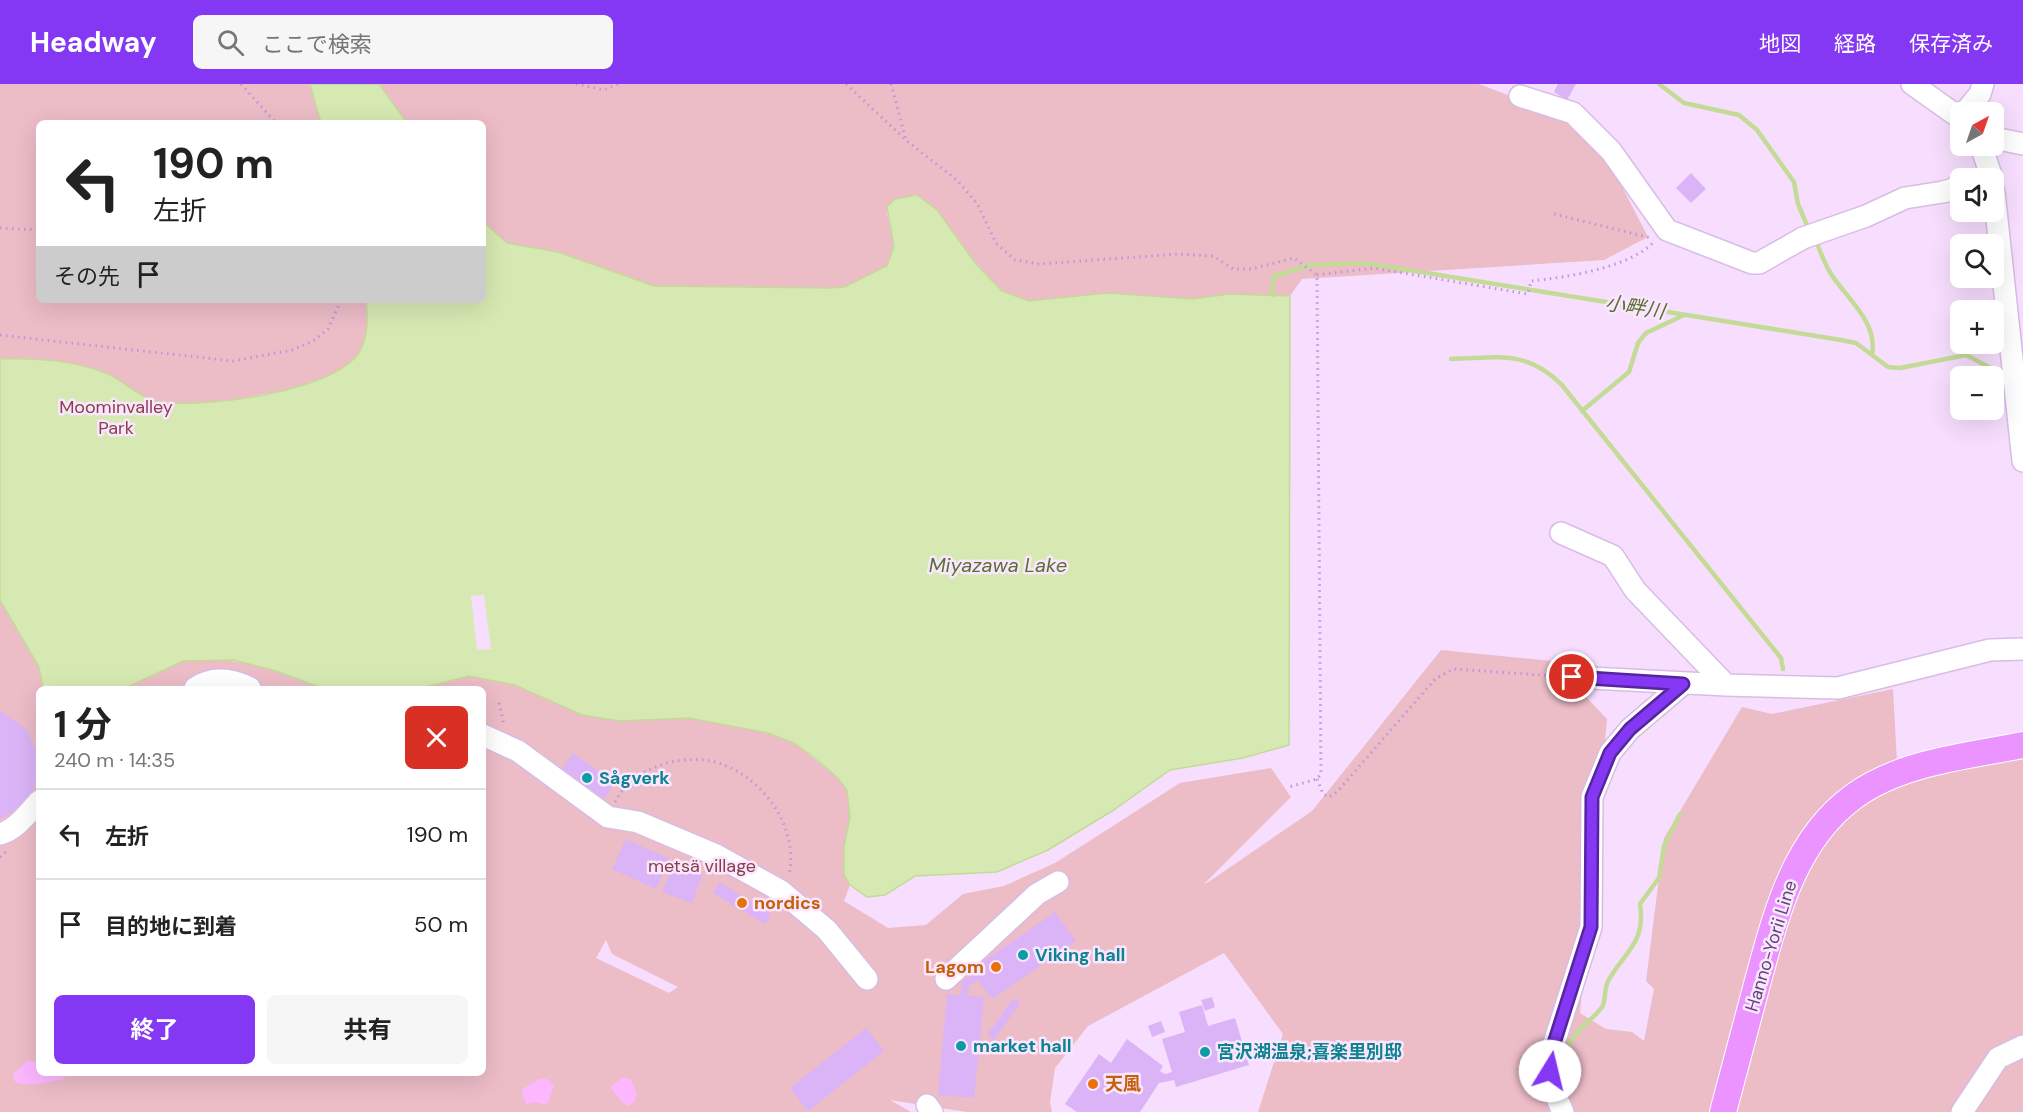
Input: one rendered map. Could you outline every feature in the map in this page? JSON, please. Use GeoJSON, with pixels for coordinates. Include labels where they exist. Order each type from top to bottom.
{"type":"FeatureCollection","features":[{"type":"Feature","properties":{"kind":"main road","name":"Hanno-Yorii Line"},"geometry":{"type":"LineString","coordinates":[[1723,1112],[1773,924],[1798,860],[1832,815],[1854,796],[1878,783],[1938,763],[2023,745]]}},
{"type":"Feature","properties":{"kind":"street"},"geometry":{"type":"LineString","coordinates":[[1912,84],[1950,111]]}},
{"type":"Feature","properties":{"kind":"street"},"geometry":{"type":"LineString","coordinates":[[1973,102],[1980,94],[1983,84]]}},
{"type":"Feature","properties":{"kind":"street"},"geometry":{"type":"LineString","coordinates":[[1520,96],[1574,113],[1611,151],[1662,235],[1742,260],[1759,262],[1803,238],[1866,216],[1905,198],[1950,190]]}},
{"type":"Feature","properties":{"kind":"street"},"geometry":{"type":"LineString","coordinates":[[2004,144],[2023,144]]}},
{"type":"Feature","properties":{"kind":"street"},"geometry":{"type":"LineString","coordinates":[[1997,222],[2023,461]]}},
{"type":"Feature","properties":{"kind":"street"},"geometry":{"type":"LineString","coordinates":[[1561,532],[1613,556],[1635,590],[1726,685]]}},
{"type":"Feature","properties":{"kind":"street"},"geometry":{"type":"LineString","coordinates":[[1572,677],[1683,684],[1838,688],[1990,650],[2023,649]]}},
{"type":"Feature","properties":{"kind":"street"},"geometry":{"type":"LineString","coordinates":[[201,686],[220,679],[246,686]]}},
{"type":"Feature","properties":{"kind":"street"},"geometry":{"type":"LineString","coordinates":[[1563,1112],[1550,1083],[1549,1059],[1591,927],[1592,797],[1610,753],[1630,729],[1683,684]]}},
{"type":"Feature","properties":{"kind":"street"},"geometry":{"type":"LineString","coordinates":[[486,736],[518,751],[608,817],[638,822],[705,850],[781,891],[827,930],[867,979]]}},
{"type":"Feature","properties":{"kind":"street"},"geometry":{"type":"LineString","coordinates":[[0,834],[26,816],[36,804]]}},
{"type":"Feature","properties":{"kind":"street"},"geometry":{"type":"LineString","coordinates":[[946,979],[1037,894],[1058,882]]}},
{"type":"Feature","properties":{"kind":"street"},"geometry":{"type":"LineString","coordinates":[[1962,1112],[1998,1058],[2023,1046]]}},
{"type":"Feature","properties":{"kind":"path"},"geometry":{"type":"LineString","coordinates":[[241,84],[273,120]]}},
{"type":"Feature","properties":{"kind":"path"},"geometry":{"type":"LineString","coordinates":[[576,84],[604,90],[618,84]]}},
{"type":"Feature","properties":{"kind":"path"},"geometry":{"type":"LineString","coordinates":[[846,84],[907,141],[958,182],[978,205],[996,243],[1015,260],[1039,264],[1179,254],[1213,256],[1233,269],[1251,269],[1294,258],[1300,260],[1317,275],[1374,268],[1528,294],[1531,281],[1572,276],[1644,253],[1662,235]]}},
{"type":"Feature","properties":{"kind":"path"},"geometry":{"type":"LineString","coordinates":[[891,84],[907,141]]}},
{"type":"Feature","properties":{"kind":"path"},"geometry":{"type":"LineString","coordinates":[[1554,214],[1662,235]]}},
{"type":"Feature","properties":{"kind":"path"},"geometry":{"type":"LineString","coordinates":[[0,228],[36,230]]}},
{"type":"Feature","properties":{"kind":"path"},"geometry":{"type":"LineString","coordinates":[[1289,787],[1317,779],[1321,774],[1317,275]]}},
{"type":"Feature","properties":{"kind":"path"},"geometry":{"type":"LineString","coordinates":[[0,335],[233,361],[292,350],[314,341],[328,329],[340,303]]}},
{"type":"Feature","properties":{"kind":"path"},"geometry":{"type":"LineString","coordinates":[[1317,779],[1323,794],[1329,797],[1337,792],[1436,678],[1454,669],[1572,677]]}},
{"type":"Feature","properties":{"kind":"path"},"geometry":{"type":"LineString","coordinates":[[608,817],[620,791],[650,769],[678,761],[696,760],[724,764],[753,783],[775,806],[787,834],[792,860],[781,891]]}},
{"type":"Feature","properties":{"kind":"green space"},"geometry":{"type":"Polygon","coordinates":[[[0,84],[310,84],[320,120],[36,120],[36,303],[366,303],[367,312],[367,332],[364,345],[351,363],[338,372],[303,386],[233,400],[216,660],[241,662],[271,669],[318,686],[36,686],[36,1076],[486,1076],[486,686],[430,686],[469,676],[515,685],[582,715],[620,721],[690,718],[768,733],[794,743],[837,777],[847,790],[850,817],[844,847],[844,874],[850,885],[844,901],[888,928],[926,925],[963,894],[1004,886],[1055,863],[1180,783],[1271,768],[1291,797],[1204,884],[1312,811],[1441,650],[1552,661],[1607,719],[1580,1013],[1606,1029],[1632,1032],[1644,1041],[1654,989],[1646,981],[1664,838],[1742,707],[1772,714],[1893,689],[1898,781],[2023,756],[2023,1112],[1258,1112],[1283,1034],[1224,953],[1088,1026],[1055,1068],[1050,1102],[1052,1112],[967,1112],[890,1100],[911,1112],[0,1112],[0,84]],[[606,940],[596,958],[669,993],[678,987],[612,954],[606,940]]]}},
{"type":"Feature","properties":{"kind":"green space"},"geometry":{"type":"Polygon","coordinates":[[[379,84],[1479,84],[1591,127],[1648,237],[1604,260],[1302,279],[1290,296],[1230,294],[1193,299],[1107,293],[1029,301],[1002,291],[976,264],[887,213],[894,246],[887,266],[845,287],[654,286],[558,252],[507,243],[486,225],[486,120],[405,120],[379,84]]]}},
{"type":"Feature","properties":{"kind":"sand"},"geometry":{"type":"Polygon","coordinates":[[[28,1060],[36,1062],[36,1076],[67,1076],[62,1080],[21,1084],[15,1082],[13,1074],[28,1060]]]}},
{"type":"Feature","properties":{"kind":"sand"},"geometry":{"type":"Polygon","coordinates":[[[623,1077],[630,1079],[637,1093],[635,1101],[629,1106],[623,1103],[610,1087],[623,1077]]]}},
{"type":"Feature","properties":{"kind":"sand"},"geometry":{"type":"Polygon","coordinates":[[[539,1079],[547,1079],[554,1086],[547,1105],[534,1102],[526,1104],[521,1090],[539,1079]]]}},
{"type":"Feature","properties":{"kind":"water"},"geometry":{"type":"Polygon","coordinates":[[[310,84],[379,84],[405,120],[320,120],[310,84]]]}},
{"type":"Feature","properties":{"kind":"water","name":"Miyazawa Lake"},"geometry":{"type":"Polygon","coordinates":[[[917,195],[937,210],[976,264],[1002,291],[1029,301],[1107,293],[1193,299],[1230,294],[1290,296],[1289,745],[1243,758],[1170,770],[1112,811],[1048,850],[997,872],[915,876],[885,895],[867,897],[850,885],[844,874],[844,847],[850,817],[847,790],[837,777],[794,743],[768,733],[689,718],[620,721],[582,715],[515,685],[469,676],[430,686],[317,686],[276,671],[234,660],[183,661],[129,686],[43,686],[39,667],[0,600],[0,359],[41,360],[95,369],[155,401],[203,403],[267,395],[326,377],[348,364],[361,349],[367,331],[366,303],[486,303],[486,225],[507,243],[558,252],[654,286],[830,288],[845,287],[887,266],[894,246],[887,207],[895,199],[917,195]]]}},
{"type":"Feature","properties":{"kind":"pier"},"geometry":{"type":"Polygon","coordinates":[[[484,595],[491,649],[477,650],[471,596],[484,595]]]}},
{"type":"Feature","properties":{"kind":"building"},"geometry":{"type":"Polygon","coordinates":[[[1558,84],[1576,84],[1567,100],[1554,92],[1558,84]]]}},
{"type":"Feature","properties":{"kind":"building"},"geometry":{"type":"Polygon","coordinates":[[[1691,173],[1706,189],[1691,203],[1676,188],[1691,173]]]}},
{"type":"Feature","properties":{"kind":"building"},"geometry":{"type":"Polygon","coordinates":[[[0,711],[19,723],[28,732],[36,751],[36,779],[33,790],[21,806],[0,819],[0,711]]]}},
{"type":"Feature","properties":{"kind":"building","name":"Sågverk"},"geometry":{"type":"Polygon","coordinates":[[[573,753],[615,783],[601,803],[559,773],[573,753]]]}},
{"type":"Feature","properties":{"kind":"building"},"geometry":{"type":"Polygon","coordinates":[[[626,839],[670,859],[656,889],[612,869],[626,839]]]}},
{"type":"Feature","properties":{"kind":"building"},"geometry":{"type":"Polygon","coordinates":[[[674,862],[703,874],[692,903],[662,892],[674,862]]]}},
{"type":"Feature","properties":{"kind":"building","name":"nordics"},"geometry":{"type":"Polygon","coordinates":[[[719,882],[771,914],[765,924],[713,893],[719,882]]]}},
{"type":"Feature","properties":{"kind":"building"},"geometry":{"type":"Polygon","coordinates":[[[1055,912],[1076,941],[992,999],[978,980],[969,986],[968,996],[984,997],[974,1098],[938,1095],[947,994],[960,995],[962,982],[973,973],[971,970],[1055,912]]]}},
{"type":"Feature","properties":{"kind":"building"},"geometry":{"type":"Polygon","coordinates":[[[1212,997],[1215,1007],[1205,1011],[1201,1000],[1212,997]]]}},
{"type":"Feature","properties":{"kind":"building"},"geometry":{"type":"Polygon","coordinates":[[[1014,998],[1020,1003],[994,1040],[987,1035],[1014,998]]]}},
{"type":"Feature","properties":{"kind":"building"},"geometry":{"type":"Polygon","coordinates":[[[1202,1005],[1208,1026],[1235,1018],[1249,1065],[1176,1087],[1174,1080],[1159,1083],[1140,1112],[1077,1112],[1065,1104],[1099,1054],[1111,1063],[1127,1039],[1163,1066],[1160,1071],[1165,1074],[1172,1072],[1162,1039],[1185,1032],[1179,1012],[1202,1005]]]}},
{"type":"Feature","properties":{"kind":"building"},"geometry":{"type":"Polygon","coordinates":[[[1161,1021],[1165,1032],[1152,1037],[1148,1026],[1161,1021]]]}},
{"type":"Feature","properties":{"kind":"building"},"geometry":{"type":"Polygon","coordinates":[[[866,1028],[884,1051],[808,1111],[790,1088],[866,1028]]]}},
{"type":"Feature","properties":{"kind":"waterway"},"geometry":{"type":"LineString","coordinates":[[1659,84],[1684,103],[1739,115],[1757,130],[1794,182],[1798,204],[1809,230]]}},
{"type":"Feature","properties":{"kind":"waterway"},"geometry":{"type":"LineString","coordinates":[[1815,239],[1831,274],[1860,312],[1871,332],[1872,355]]}},
{"type":"Feature","properties":{"kind":"waterway","name":"小畔川"},"geometry":{"type":"LineString","coordinates":[[1273,295],[1273,277],[1309,265],[1365,263],[1841,340],[1856,343],[1888,367],[1900,368],[1966,355],[1987,366]]}},
{"type":"Feature","properties":{"kind":"waterway"},"geometry":{"type":"LineString","coordinates":[[1582,411],[1629,372],[1638,343],[1646,333],[1682,316]]}},
{"type":"Feature","properties":{"kind":"waterway"},"geometry":{"type":"LineString","coordinates":[[1451,359],[1497,357],[1523,360],[1548,373],[1561,384],[1781,658],[1783,669]]}},
{"type":"Feature","properties":{"kind":"waterway"},"geometry":{"type":"LineString","coordinates":[[1566,1095],[1563,1071],[1568,1048],[1576,1034],[1602,1007],[1608,981],[1637,938],[1641,917],[1640,904],[1659,878],[1664,846],[1680,814]]}},
{"type":"Feature","properties":{"kind":"place","name":"Sågverk"},"geometry":{"type":"Point","coordinates":[587,778]}},
{"type":"Feature","properties":{"kind":"place","name":"nordics"},"geometry":{"type":"Point","coordinates":[742,903]}},
{"type":"Feature","properties":{"kind":"place","name":"Viking hall"},"geometry":{"type":"Point","coordinates":[1023,955]}},
{"type":"Feature","properties":{"kind":"place","name":"Lagom"},"geometry":{"type":"Point","coordinates":[996,967]}},
{"type":"Feature","properties":{"kind":"place","name":"market hall"},"geometry":{"type":"Point","coordinates":[961,1046]}},
{"type":"Feature","properties":{"kind":"place","name":"宮沢湖温泉;喜楽里別邸"},"geometry":{"type":"Point","coordinates":[1205,1052]}},
{"type":"Feature","properties":{"kind":"place","name":"天風"},"geometry":{"type":"Point","coordinates":[1093,1084]}},
{"type":"Feature","properties":{"kind":"route"},"geometry":{"type":"LineString","coordinates":[[1550,1071],[1549,1059],[1591,927],[1592,797],[1610,753],[1630,729],[1683,684],[1572,677]]}},
{"type":"Feature","properties":{"kind":"park label","name":"Moominvalley Park"},"geometry":{"type":"Point","coordinates":[116,417]}},
{"type":"Feature","properties":{"kind":"park label","name":"metsä village"},"geometry":{"type":"Point","coordinates":[702,866]}}]}
